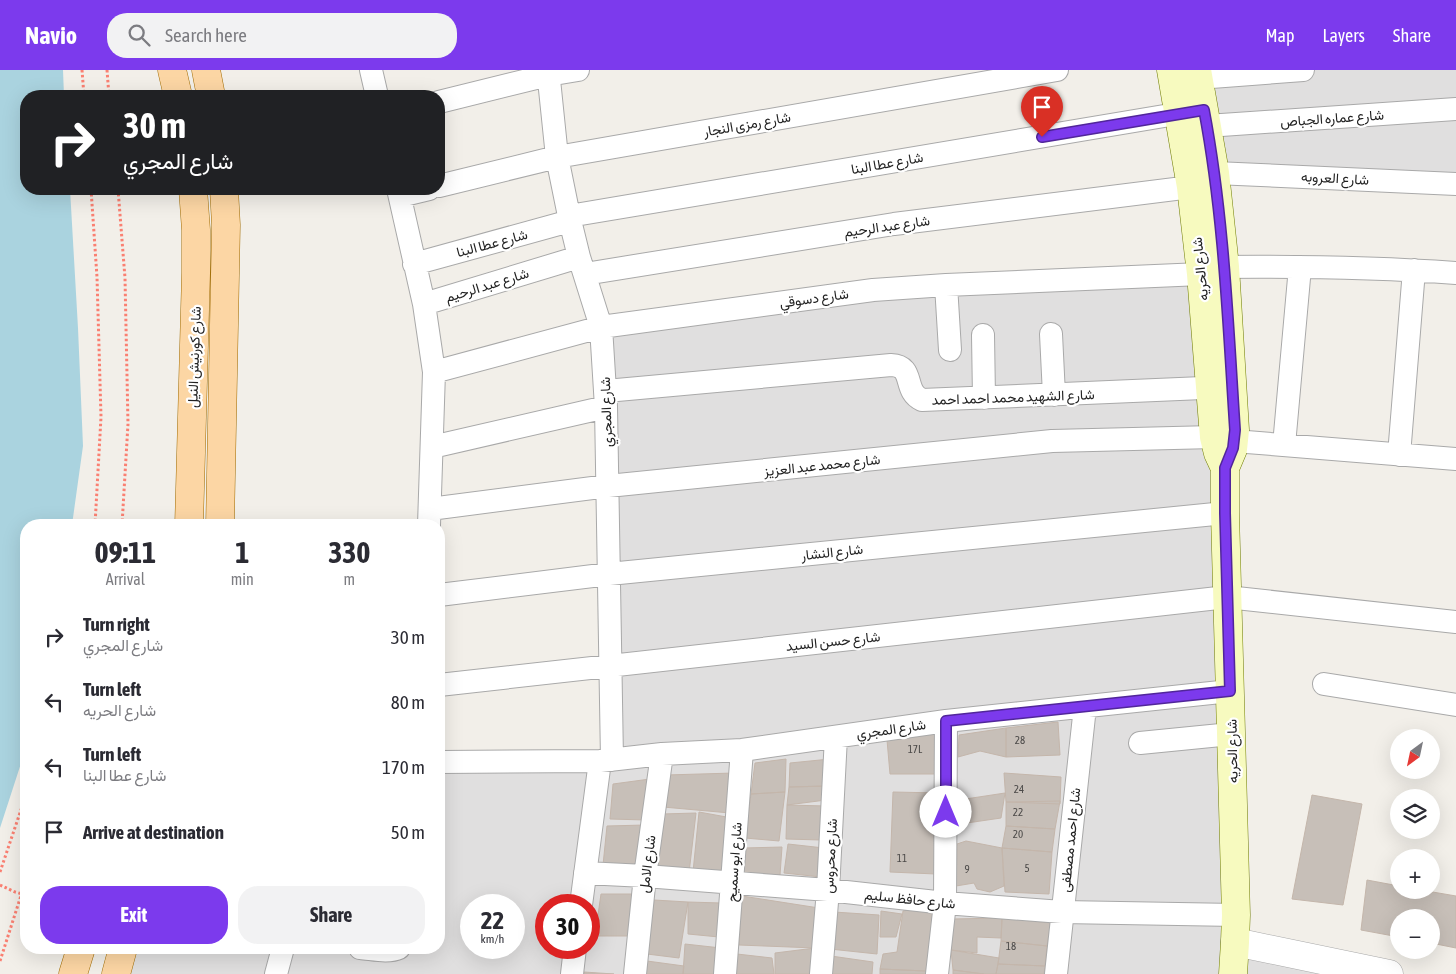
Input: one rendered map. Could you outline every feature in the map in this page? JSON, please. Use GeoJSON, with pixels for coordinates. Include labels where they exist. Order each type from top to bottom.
{"type":"FeatureCollection","features":[{"type":"Feature","properties":{"kind":"main road"},"geometry":{"type":"LineString","coordinates":[[172,70],[177,90]]}},
{"type":"Feature","properties":{"kind":"main road"},"geometry":{"type":"LineString","coordinates":[[206,70],[210,90]]}},
{"type":"Feature","properties":{"kind":"main road","name":"شارع الحريه"},"geometry":{"type":"LineString","coordinates":[[1171,70],[1197,117],[1215,173],[1209,270]]}},
{"type":"Feature","properties":{"kind":"main road","name":"شارع الحريه"},"geometry":{"type":"LineString","coordinates":[[1198,74],[1197,117],[1191,187],[1209,270],[1221,387],[1224,439],[1218,453],[1225,468],[1236,915],[1233,974]]}},
{"type":"Feature","properties":{"kind":"main road","name":"شارع كورنيش النيل"},"geometry":{"type":"LineString","coordinates":[[189,519],[195,317],[196,230],[193,195]]}},
{"type":"Feature","properties":{"kind":"main road","name":"شارع كورنيش النيل"},"geometry":{"type":"LineString","coordinates":[[220,519],[226,225],[224,195]]}},
{"type":"Feature","properties":{"kind":"main road"},"geometry":{"type":"LineString","coordinates":[[196,230],[226,225]]}},
{"type":"Feature","properties":{"kind":"main road"},"geometry":{"type":"LineString","coordinates":[[73,974],[80,954]]}},
{"type":"Feature","properties":{"kind":"main road"},"geometry":{"type":"LineString","coordinates":[[116,974],[121,954]]}},
{"type":"Feature","properties":{"kind":"street"},"geometry":{"type":"LineString","coordinates":[[371,70],[376,90]]}},
{"type":"Feature","properties":{"kind":"street"},"geometry":{"type":"LineString","coordinates":[[445,100],[548,73],[578,70]]}},
{"type":"Feature","properties":{"kind":"street","name":"شارع رمزى النجار"},"geometry":{"type":"LineString","coordinates":[[445,185],[557,157],[1057,70]]}},
{"type":"Feature","properties":{"kind":"street"},"geometry":{"type":"LineString","coordinates":[[1198,74],[1303,70]]}},
{"type":"Feature","properties":{"kind":"street","name":"شارع المجري"},"geometry":{"type":"LineString","coordinates":[[548,73],[557,157],[582,266],[601,327],[606,399],[608,486],[610,665],[606,760]]}},
{"type":"Feature","properties":{"kind":"street","name":"شارع عماره الجباص"},"geometry":{"type":"LineString","coordinates":[[1197,117],[1456,109]]}},
{"type":"Feature","properties":{"kind":"street","name":"شارع عطا البنا"},"geometry":{"type":"LineString","coordinates":[[414,264],[570,219],[1197,117]]}},
{"type":"Feature","properties":{"kind":"street","name":"شارع العروبه"},"geometry":{"type":"LineString","coordinates":[[1215,173],[1456,184]]}},
{"type":"Feature","properties":{"kind":"street","name":"شارع عبد الرحيم"},"geometry":{"type":"LineString","coordinates":[[424,304],[582,266],[894,224],[1191,187]]}},
{"type":"Feature","properties":{"kind":"street"},"geometry":{"type":"LineString","coordinates":[[400,195],[424,304],[434,372],[430,517]]}},
{"type":"Feature","properties":{"kind":"street"},"geometry":{"type":"LineString","coordinates":[[1284,445],[1300,267]]}},
{"type":"Feature","properties":{"kind":"street","name":"شارع دسوقي"},"geometry":{"type":"LineString","coordinates":[[434,372],[601,327],[873,290],[1209,270],[1300,267],[1456,272]]}},
{"type":"Feature","properties":{"kind":"street"},"geometry":{"type":"LineString","coordinates":[[1399,454],[1414,270]]}},
{"type":"Feature","properties":{"kind":"street"},"geometry":{"type":"LineString","coordinates":[[946,285],[950,350]]}},
{"type":"Feature","properties":{"kind":"street"},"geometry":{"type":"LineString","coordinates":[[1051,334],[1054,395]]}},
{"type":"Feature","properties":{"kind":"street"},"geometry":{"type":"LineString","coordinates":[[983,335],[984,398]]}},
{"type":"Feature","properties":{"kind":"street","name":"شارع الشهيد محمد احمد احمد"},"geometry":{"type":"LineString","coordinates":[[432,447],[606,399],[891,365],[896,365],[904,370],[907,374],[911,391],[922,400],[1221,387]]}},
{"type":"Feature","properties":{"kind":"street","name":"شارع محمد عبد العزيز"},"geometry":{"type":"LineString","coordinates":[[430,517],[608,486],[1052,441],[1224,439],[1456,459]]}},
{"type":"Feature","properties":{"kind":"street","name":"شارع النشار"},"geometry":{"type":"LineString","coordinates":[[445,594],[609,574],[1225,513]]}},
{"type":"Feature","properties":{"kind":"street","name":"شارع حسن السيد"},"geometry":{"type":"LineString","coordinates":[[445,684],[1227,597],[1456,622]]}},
{"type":"Feature","properties":{"kind":"street"},"geometry":{"type":"LineString","coordinates":[[1324,684],[1456,705]]}},
{"type":"Feature","properties":{"kind":"street","name":"شارع المجري"},"geometry":{"type":"LineString","coordinates":[[445,762],[606,760],[662,754],[742,750],[946,721],[1230,691]]}},
{"type":"Feature","properties":{"kind":"street","name":"شارع احمد مصطفى"},"geometry":{"type":"LineString","coordinates":[[1056,974],[1084,707]]}},
{"type":"Feature","properties":{"kind":"street"},"geometry":{"type":"LineString","coordinates":[[937,974],[945,903],[946,721]]}},
{"type":"Feature","properties":{"kind":"street"},"geometry":{"type":"LineString","coordinates":[[1140,743],[1231,734]]}},
{"type":"Feature","properties":{"kind":"street","name":"شارع محروس"},"geometry":{"type":"LineString","coordinates":[[821,974],[828,890],[836,737]]}},
{"type":"Feature","properties":{"kind":"street","name":"شارع ابو سميح"},"geometry":{"type":"LineString","coordinates":[[725,974],[742,750]]}},
{"type":"Feature","properties":{"kind":"street","name":"شارع الامل"},"geometry":{"type":"LineString","coordinates":[[635,974],[645,876],[662,754]]}},
{"type":"Feature","properties":{"kind":"street"},"geometry":{"type":"LineString","coordinates":[[582,894],[606,760]]}},
{"type":"Feature","properties":{"kind":"street","name":"شارع حافظ سليم"},"geometry":{"type":"LineString","coordinates":[[585,874],[645,876],[828,890],[945,903],[1062,912],[1236,915]]}},
{"type":"Feature","properties":{"kind":"street"},"geometry":{"type":"LineString","coordinates":[[1235,942],[1389,974]]}},
{"type":"Feature","properties":{"kind":"street"},"geometry":{"type":"LineString","coordinates":[[276,974],[281,954]]}},
{"type":"Feature","properties":{"kind":"street"},"geometry":{"type":"LineString","coordinates":[[572,974],[574,959]]}},
{"type":"Feature","properties":{"kind":"path"},"geometry":{"type":"LineString","coordinates":[[82,70],[84,90]]}},
{"type":"Feature","properties":{"kind":"path"},"geometry":{"type":"LineString","coordinates":[[106,70],[108,90]]}},
{"type":"Feature","properties":{"kind":"path"},"geometry":{"type":"LineString","coordinates":[[91,195],[97,277],[101,417],[96,519]]}},
{"type":"Feature","properties":{"kind":"path"},"geometry":{"type":"LineString","coordinates":[[118,195],[125,278],[128,424],[122,519]]}},
{"type":"Feature","properties":{"kind":"path"},"geometry":{"type":"LineString","coordinates":[[0,872],[20,813]]}},
{"type":"Feature","properties":{"kind":"path"},"geometry":{"type":"LineString","coordinates":[[0,884],[20,893]]}},
{"type":"Feature","properties":{"kind":"path"},"geometry":{"type":"LineString","coordinates":[[0,961],[20,900]]}},
{"type":"Feature","properties":{"kind":"shaded area"},"geometry":{"type":"Polygon","coordinates":[[[1196,70],[1456,70],[1456,188],[1217,170],[1196,70]]]}},
{"type":"Feature","properties":{"kind":"shaded area"},"geometry":{"type":"Polygon","coordinates":[[[1200,275],[1228,690],[613,758],[603,329],[873,292],[1200,275]]]}},
{"type":"Feature","properties":{"kind":"shaded area"},"geometry":{"type":"Polygon","coordinates":[[[1228,692],[1232,974],[120,974],[126,954],[445,954],[445,765],[597,765],[1228,692]]]}},
{"type":"Feature","properties":{"kind":"shaded area"},"geometry":{"type":"Polygon","coordinates":[[[1236,943],[1396,974],[1234,974],[1236,943]]]}},
{"type":"Feature","properties":{"kind":"water"},"geometry":{"type":"Polygon","coordinates":[[[0,70],[63,70],[64,90],[20,90],[20,195],[70,195],[83,446],[73,519],[20,519],[20,766],[0,828],[0,70]]]}},
{"type":"Feature","properties":{"kind":"building"},"geometry":{"type":"Polygon","coordinates":[[[1058,722],[1060,755],[1006,757],[1006,728],[1058,722]]]}},
{"type":"Feature","properties":{"kind":"building"},"geometry":{"type":"Polygon","coordinates":[[[1006,728],[1006,757],[980,751],[958,757],[959,735],[1006,728]]]}},
{"type":"Feature","properties":{"kind":"building"},"geometry":{"type":"Polygon","coordinates":[[[937,733],[941,774],[890,774],[887,740],[937,733]]]}},
{"type":"Feature","properties":{"kind":"building"},"geometry":{"type":"Polygon","coordinates":[[[786,759],[785,792],[751,794],[755,763],[786,759]]]}},
{"type":"Feature","properties":{"kind":"building"},"geometry":{"type":"Polygon","coordinates":[[[830,759],[827,786],[789,787],[790,763],[830,759]]]}},
{"type":"Feature","properties":{"kind":"building"},"geometry":{"type":"Polygon","coordinates":[[[734,773],[730,813],[663,807],[666,775],[734,773]]]}},
{"type":"Feature","properties":{"kind":"building"},"geometry":{"type":"Polygon","coordinates":[[[1004,773],[1061,777],[1060,804],[1006,802],[1004,773]]]}},
{"type":"Feature","properties":{"kind":"building"},"geometry":{"type":"Polygon","coordinates":[[[650,779],[646,820],[610,819],[613,784],[650,779]]]}},
{"type":"Feature","properties":{"kind":"building"},"geometry":{"type":"Polygon","coordinates":[[[827,786],[826,800],[787,805],[789,787],[827,786]]]}},
{"type":"Feature","properties":{"kind":"building"},"geometry":{"type":"Polygon","coordinates":[[[785,792],[779,841],[745,838],[751,794],[785,792]]]}},
{"type":"Feature","properties":{"kind":"building"},"geometry":{"type":"Polygon","coordinates":[[[893,792],[939,793],[936,874],[890,872],[893,792]]]}},
{"type":"Feature","properties":{"kind":"building"},"geometry":{"type":"Polygon","coordinates":[[[1005,793],[1001,818],[960,824],[959,800],[1005,793]]]}},
{"type":"Feature","properties":{"kind":"building"},"geometry":{"type":"Polygon","coordinates":[[[1312,795],[1362,804],[1343,905],[1292,899],[1312,795]]]}},
{"type":"Feature","properties":{"kind":"building"},"geometry":{"type":"Polygon","coordinates":[[[1060,801],[1055,829],[1006,826],[1006,802],[1060,801]]]}},
{"type":"Feature","properties":{"kind":"building"},"geometry":{"type":"Polygon","coordinates":[[[787,805],[826,806],[821,840],[786,839],[787,805]]]}},
{"type":"Feature","properties":{"kind":"building"},"geometry":{"type":"Polygon","coordinates":[[[699,812],[732,818],[726,873],[693,872],[699,812]]]}},
{"type":"Feature","properties":{"kind":"building"},"geometry":{"type":"Polygon","coordinates":[[[696,813],[689,873],[657,867],[662,814],[696,813]]]}},
{"type":"Feature","properties":{"kind":"building"},"geometry":{"type":"Polygon","coordinates":[[[645,825],[641,869],[603,865],[607,826],[645,825]]]}},
{"type":"Feature","properties":{"kind":"building"},"geometry":{"type":"Polygon","coordinates":[[[1006,826],[1055,829],[1052,852],[1002,848],[1006,826]]]}},
{"type":"Feature","properties":{"kind":"building"},"geometry":{"type":"Polygon","coordinates":[[[966,841],[1002,848],[1004,886],[990,892],[977,889],[974,883],[956,886],[957,844],[966,841]]]}},
{"type":"Feature","properties":{"kind":"building"},"geometry":{"type":"Polygon","coordinates":[[[788,844],[824,848],[821,877],[784,873],[788,844]]]}},
{"type":"Feature","properties":{"kind":"building"},"geometry":{"type":"Polygon","coordinates":[[[782,847],[780,875],[742,873],[744,848],[782,847]]]}},
{"type":"Feature","properties":{"kind":"building"},"geometry":{"type":"Polygon","coordinates":[[[1002,848],[1052,852],[1049,894],[1005,892],[1002,848]]]}},
{"type":"Feature","properties":{"kind":"building"},"geometry":{"type":"Polygon","coordinates":[[[1367,880],[1390,884],[1390,899],[1440,899],[1440,893],[1456,896],[1456,948],[1440,945],[1440,909],[1390,909],[1390,935],[1361,930],[1367,880]]]}},
{"type":"Feature","properties":{"kind":"building"},"geometry":{"type":"Polygon","coordinates":[[[601,894],[637,894],[631,936],[600,936],[601,894]]]}},
{"type":"Feature","properties":{"kind":"building"},"geometry":{"type":"Polygon","coordinates":[[[742,896],[819,908],[815,948],[739,945],[742,896]]]}},
{"type":"Feature","properties":{"kind":"building"},"geometry":{"type":"Polygon","coordinates":[[[654,900],[688,902],[679,958],[647,954],[654,900]]]}},
{"type":"Feature","properties":{"kind":"building"},"geometry":{"type":"Polygon","coordinates":[[[688,902],[721,903],[719,937],[688,934],[688,902]]]}},
{"type":"Feature","properties":{"kind":"building"},"geometry":{"type":"Polygon","coordinates":[[[935,906],[926,971],[880,969],[883,954],[897,952],[903,911],[935,906]]]}},
{"type":"Feature","properties":{"kind":"building"},"geometry":{"type":"Polygon","coordinates":[[[881,911],[902,914],[896,937],[880,937],[881,911]]]}},
{"type":"Feature","properties":{"kind":"building"},"geometry":{"type":"Polygon","coordinates":[[[834,912],[879,915],[877,954],[830,949],[834,912]]]}},
{"type":"Feature","properties":{"kind":"building"},"geometry":{"type":"Polygon","coordinates":[[[1002,918],[1051,923],[1047,946],[1001,941],[1002,918]]]}},
{"type":"Feature","properties":{"kind":"building"},"geometry":{"type":"Polygon","coordinates":[[[1002,918],[1001,938],[977,937],[977,953],[951,950],[952,919],[1002,918]]]}},
{"type":"Feature","properties":{"kind":"building"},"geometry":{"type":"Polygon","coordinates":[[[1001,941],[1047,946],[1045,966],[998,964],[1001,941]]]}},
{"type":"Feature","properties":{"kind":"building"},"geometry":{"type":"Polygon","coordinates":[[[685,944],[721,948],[716,974],[683,974],[685,944]]]}},
{"type":"Feature","properties":{"kind":"building"},"geometry":{"type":"Polygon","coordinates":[[[815,948],[813,974],[775,974],[775,953],[815,948]]]}},
{"type":"Feature","properties":{"kind":"building"},"geometry":{"type":"Polygon","coordinates":[[[951,950],[999,958],[996,974],[953,970],[951,950]]]}},
{"type":"Feature","properties":{"kind":"building"},"geometry":{"type":"Polygon","coordinates":[[[737,954],[772,958],[774,974],[735,974],[737,954]]]}},
{"type":"Feature","properties":{"kind":"building"},"geometry":{"type":"Polygon","coordinates":[[[831,956],[873,962],[872,974],[831,974],[831,956]]]}},
{"type":"Feature","properties":{"kind":"building"},"geometry":{"type":"Polygon","coordinates":[[[647,961],[684,966],[683,974],[646,974],[647,961]]]}},
{"type":"Feature","properties":{"kind":"building"},"geometry":{"type":"Polygon","coordinates":[[[998,964],[1045,966],[1044,974],[996,974],[998,964]]]}},
{"type":"Feature","properties":{"kind":"building"},"geometry":{"type":"Polygon","coordinates":[[[880,969],[926,971],[926,974],[880,974],[880,969]]]}},
{"type":"Feature","properties":{"kind":"building"},"geometry":{"type":"Polygon","coordinates":[[[953,970],[984,974],[953,974],[953,970]]]}},
{"type":"Feature","properties":{"kind":"building"},"geometry":{"type":"Polygon","coordinates":[[[584,972],[614,974],[584,974],[584,972]]]}},
{"type":"Feature","properties":{"kind":"route"},"geometry":{"type":"LineString","coordinates":[[946,812],[946,721],[1230,691],[1225,468],[1231,456],[1235,430],[1225,267],[1215,173],[1204,110],[1042,137]]}}]}
